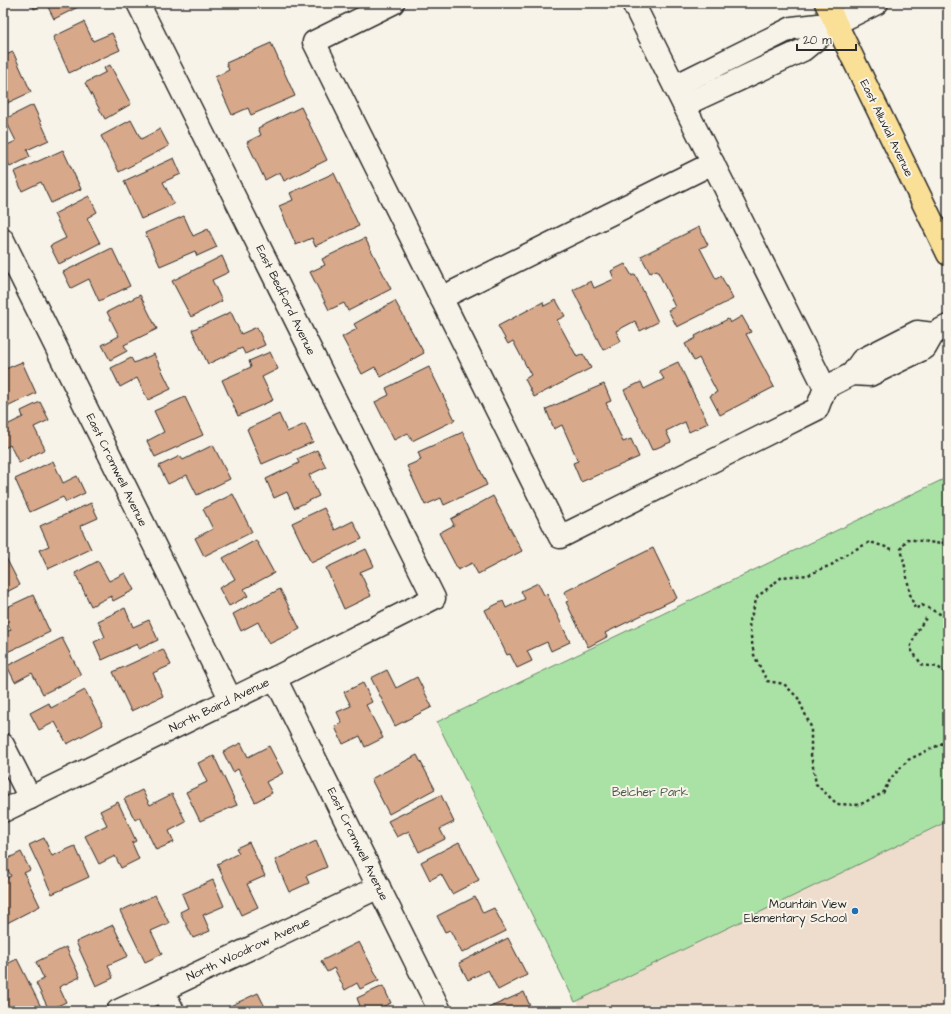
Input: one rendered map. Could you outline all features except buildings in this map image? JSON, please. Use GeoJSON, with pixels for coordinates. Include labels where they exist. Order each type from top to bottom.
{"type":"FeatureCollection","features":[{"type":"Feature","properties":{"kind":"main road","name":"East Alluvial Avenue"},"geometry":{"type":"LineString","coordinates":[[826,3],[948,254]]}},
{"type":"Feature","properties":{"kind":"street","name":"East Bedford Avenue"},"geometry":{"type":"LineString","coordinates":[[138,3],[434,598]]}},
{"type":"Feature","properties":{"kind":"street"},"geometry":{"type":"LineString","coordinates":[[393,3],[314,42],[560,537],[817,409],[825,388],[852,374],[870,375],[925,348],[940,330]]}},
{"type":"Feature","properties":{"kind":"street"},"geometry":{"type":"LineString","coordinates":[[633,3],[825,388]]}},
{"type":"Feature","properties":{"kind":"street"},"geometry":{"type":"LineString","coordinates":[[684,105],[803,50],[836,23],[876,3]]}},
{"type":"Feature","properties":{"kind":"street"},"geometry":{"type":"LineString","coordinates":[[675,86],[792,28],[836,23]]}},
{"type":"Feature","properties":{"kind":"street"},"geometry":{"type":"LineString","coordinates":[[441,298],[713,163]]}},
{"type":"Feature","properties":{"kind":"street","name":"East Cromwell Avenue"},"geometry":{"type":"LineString","coordinates":[[3,240],[231,700]]}},
{"type":"Feature","properties":{"kind":"street","name":"North Baird Avenue"},"geometry":{"type":"LineString","coordinates":[[3,811],[231,700],[434,598]]}},
{"type":"Feature","properties":{"kind":"street","name":"East Cromwell Avenue"},"geometry":{"type":"LineString","coordinates":[[275,678],[440,1011]]}},
{"type":"Feature","properties":{"kind":"street"},"geometry":{"type":"LineString","coordinates":[[3,745],[30,798]]}},
{"type":"Feature","properties":{"kind":"street","name":"North Woodrow Avenue"},"geometry":{"type":"LineString","coordinates":[[118,1011],[379,887]]}},
{"type":"Feature","properties":{"kind":"street"},"geometry":{"type":"LineString","coordinates":[[163,990],[173,1011]]}},
{"type":"Feature","properties":{"kind":"path"},"geometry":{"type":"LineString","coordinates":[[946,513],[948,518]]}},
{"type":"Feature","properties":{"kind":"path"},"geometry":{"type":"LineString","coordinates":[[948,537],[942,544],[907,540],[901,548],[910,594],[915,608],[922,605],[948,618]]}},
{"type":"Feature","properties":{"kind":"path"},"geometry":{"type":"LineString","coordinates":[[892,549],[870,542],[848,553],[833,564],[808,575],[782,577],[758,597],[749,624],[754,655],[767,680],[784,684],[798,698],[811,727],[811,755],[816,784],[837,804],[860,805],[884,793],[891,778],[908,760],[948,739]]}},
{"type":"Feature","properties":{"kind":"path"},"geometry":{"type":"LineString","coordinates":[[926,618],[917,631],[910,648],[922,665],[938,667],[948,675]]}},
{"type":"Feature","properties":{"kind":"shaded area","name":"Mountain View Elementary School"},"geometry":{"type":"Polygon","coordinates":[[[948,821],[948,1011],[582,1011],[577,1001],[948,821]]]}},
{"type":"Feature","properties":{"kind":"green space","name":"Belcher Park"},"geometry":{"type":"Polygon","coordinates":[[[948,477],[948,821],[575,1002],[437,722],[948,477]]]}},
{"type":"Feature","properties":{"kind":"place","name":"Mountain View Elementary School"},"geometry":{"type":"Point","coordinates":[855,911]}}]}
